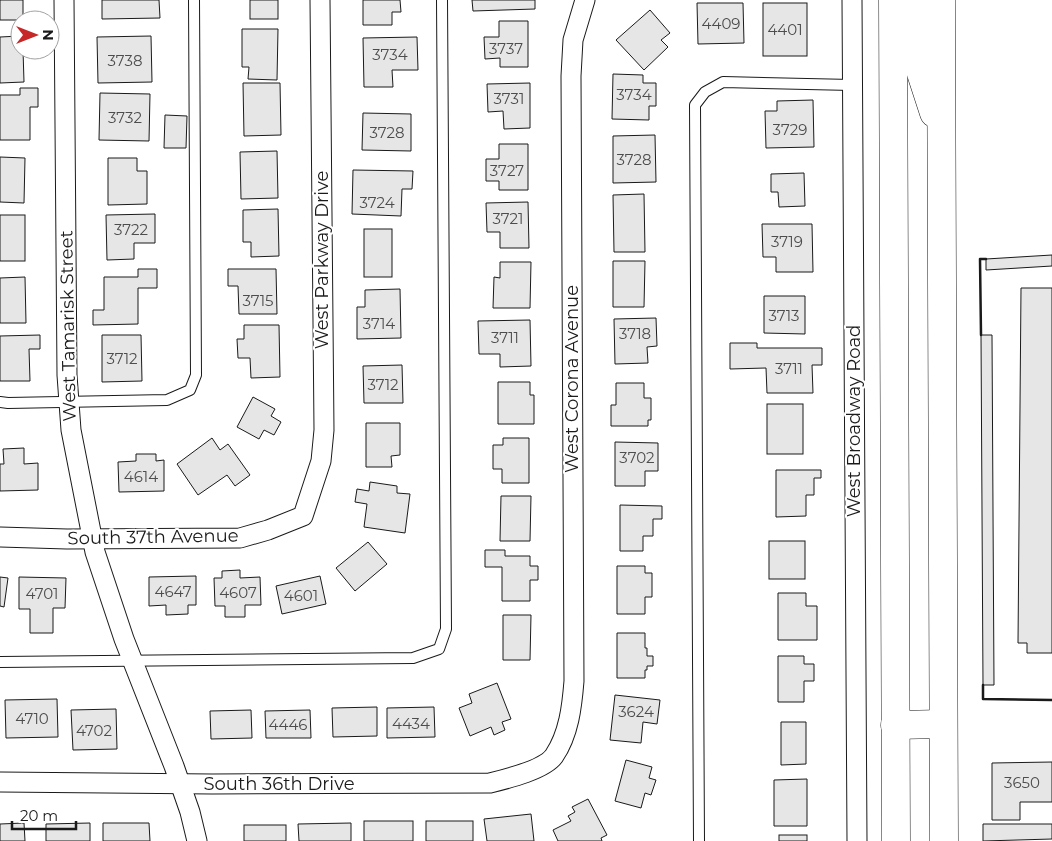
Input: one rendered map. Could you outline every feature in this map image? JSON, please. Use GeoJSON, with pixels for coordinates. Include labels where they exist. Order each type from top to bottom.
{"type":"FeatureCollection","features":[{"type":"Feature","properties":{"kind":"main road"},"geometry":{"type":"LineString","coordinates":[[893,0],[896,841]]}},
{"type":"Feature","properties":{"kind":"main road"},"geometry":{"type":"LineString","coordinates":[[918,0],[920,70],[942,138]]}},
{"type":"Feature","properties":{"kind":"main road"},"geometry":{"type":"LineString","coordinates":[[941,0],[942,724],[944,841]]}},
{"type":"Feature","properties":{"kind":"main road"},"geometry":{"type":"LineString","coordinates":[[895,724],[942,724]]}},
{"type":"Feature","properties":{"kind":"street","name":"West Tamarisk Street"},"geometry":{"type":"LineString","coordinates":[[64,0],[68,402],[71,430],[92,539],[124,639],[180,784],[197,841]]}},
{"type":"Feature","properties":{"kind":"street","name":"West Parkway Drive"},"geometry":{"type":"LineString","coordinates":[[302,516],[321,461],[324,430],[320,0]]}},
{"type":"Feature","properties":{"kind":"street","name":"West Corona Avenue"},"geometry":{"type":"LineString","coordinates":[[553,757],[564,734],[571,710],[574,681],[571,76],[573,40],[585,0]]}},
{"type":"Feature","properties":{"kind":"street","name":"West Broadway Road"},"geometry":{"type":"LineString","coordinates":[[852,0],[857,841]]}},
{"type":"Feature","properties":{"kind":"street","name":"South 37th Avenue"},"geometry":{"type":"LineString","coordinates":[[0,537],[92,539],[240,538],[268,530],[302,516]]}},
{"type":"Feature","properties":{"kind":"street","name":"South 36th Drive"},"geometry":{"type":"LineString","coordinates":[[0,782],[180,784],[490,783],[512,778],[535,769],[553,757]]}},
{"type":"Feature","properties":{"kind":"lane"},"geometry":{"type":"LineString","coordinates":[[0,402],[167,400],[190,390],[196,374],[194,0]]}},
{"type":"Feature","properties":{"kind":"lane"},"geometry":{"type":"LineString","coordinates":[[0,662],[413,658],[440,648],[446,629],[442,0]]}},
{"type":"Feature","properties":{"kind":"lane"},"geometry":{"type":"LineString","coordinates":[[699,841],[695,105],[705,92],[724,82],[852,84]]}},
{"type":"Feature","properties":{"kind":"building"},"geometry":{"type":"Polygon","coordinates":[[[0,0],[23,0],[23,10],[10,10],[10,20],[0,20],[0,0]]]}},
{"type":"Feature","properties":{"kind":"building"},"geometry":{"type":"Polygon","coordinates":[[[102,0],[159,0],[160,18],[102,19],[102,0]]]}},
{"type":"Feature","properties":{"kind":"building"},"geometry":{"type":"Polygon","coordinates":[[[250,0],[278,0],[278,19],[250,19],[250,0]]]}},
{"type":"Feature","properties":{"kind":"building"},"geometry":{"type":"Polygon","coordinates":[[[363,0],[400,0],[401,12],[392,12],[392,25],[363,25],[363,0]]]}},
{"type":"Feature","properties":{"kind":"building"},"geometry":{"type":"Polygon","coordinates":[[[472,0],[535,0],[535,9],[473,11],[472,0]]]}},
{"type":"Feature","properties":{"kind":"building"},"geometry":{"type":"Polygon","coordinates":[[[697,3],[743,3],[744,43],[698,44],[697,3]]]}},
{"type":"Feature","properties":{"kind":"building"},"geometry":{"type":"Polygon","coordinates":[[[763,3],[807,3],[807,56],[763,56],[763,3]]]}},
{"type":"Feature","properties":{"kind":"building"},"geometry":{"type":"Polygon","coordinates":[[[650,10],[670,33],[661,40],[668,47],[644,70],[616,40],[650,10]]]}},
{"type":"Feature","properties":{"kind":"building"},"geometry":{"type":"Polygon","coordinates":[[[499,21],[528,21],[528,67],[500,67],[500,58],[485,59],[484,37],[499,37],[499,21]]]}},
{"type":"Feature","properties":{"kind":"building"},"geometry":{"type":"Polygon","coordinates":[[[242,29],[278,29],[277,80],[248,79],[249,67],[242,67],[242,29]]]}},
{"type":"Feature","properties":{"kind":"building"},"geometry":{"type":"Polygon","coordinates":[[[10,36],[10,60],[23,60],[24,82],[0,83],[0,37],[10,36]]]}},
{"type":"Feature","properties":{"kind":"building"},"geometry":{"type":"Polygon","coordinates":[[[151,36],[152,82],[98,83],[97,37],[151,36]]]}},
{"type":"Feature","properties":{"kind":"building"},"geometry":{"type":"Polygon","coordinates":[[[417,37],[418,70],[392,70],[393,87],[364,87],[363,38],[417,37]]]}},
{"type":"Feature","properties":{"kind":"building"},"geometry":{"type":"Polygon","coordinates":[[[613,74],[643,75],[643,83],[656,83],[656,106],[649,106],[649,120],[612,119],[613,74]]]}},
{"type":"Feature","properties":{"kind":"building"},"geometry":{"type":"Polygon","coordinates":[[[243,83],[280,83],[281,135],[244,136],[243,83]]]}},
{"type":"Feature","properties":{"kind":"building"},"geometry":{"type":"Polygon","coordinates":[[[530,83],[530,128],[504,129],[503,111],[488,112],[487,84],[530,83]]]}},
{"type":"Feature","properties":{"kind":"building"},"geometry":{"type":"Polygon","coordinates":[[[20,88],[38,88],[38,107],[30,107],[30,140],[0,140],[0,95],[20,95],[20,88]]]}},
{"type":"Feature","properties":{"kind":"building"},"geometry":{"type":"Polygon","coordinates":[[[100,93],[150,94],[149,141],[99,140],[100,93]]]}},
{"type":"Feature","properties":{"kind":"building"},"geometry":{"type":"Polygon","coordinates":[[[813,100],[814,147],[766,148],[765,111],[777,111],[777,101],[813,100]]]}},
{"type":"Feature","properties":{"kind":"building"},"geometry":{"type":"Polygon","coordinates":[[[363,113],[411,114],[411,151],[362,150],[363,113]]]}},
{"type":"Feature","properties":{"kind":"building"},"geometry":{"type":"Polygon","coordinates":[[[165,115],[187,116],[186,148],[164,148],[165,115]]]}},
{"type":"Feature","properties":{"kind":"building"},"geometry":{"type":"Polygon","coordinates":[[[655,135],[656,182],[613,183],[613,136],[655,135]]]}},
{"type":"Feature","properties":{"kind":"building"},"geometry":{"type":"Polygon","coordinates":[[[499,144],[528,144],[528,190],[499,190],[499,181],[486,181],[486,159],[499,159],[499,144]]]}},
{"type":"Feature","properties":{"kind":"building"},"geometry":{"type":"Polygon","coordinates":[[[277,151],[278,198],[241,199],[240,152],[277,151]]]}},
{"type":"Feature","properties":{"kind":"building"},"geometry":{"type":"Polygon","coordinates":[[[0,157],[25,158],[24,203],[0,202],[0,157]]]}},
{"type":"Feature","properties":{"kind":"building"},"geometry":{"type":"Polygon","coordinates":[[[108,158],[137,158],[137,171],[147,171],[147,204],[108,205],[108,158]]]}},
{"type":"Feature","properties":{"kind":"building"},"geometry":{"type":"Polygon","coordinates":[[[353,170],[413,171],[412,189],[402,189],[401,216],[352,214],[353,170]]]}},
{"type":"Feature","properties":{"kind":"building"},"geometry":{"type":"Polygon","coordinates":[[[804,173],[805,206],[779,207],[778,192],[771,192],[771,174],[804,173]]]}},
{"type":"Feature","properties":{"kind":"building"},"geometry":{"type":"Polygon","coordinates":[[[644,194],[645,252],[614,252],[613,195],[644,194]]]}},
{"type":"Feature","properties":{"kind":"building"},"geometry":{"type":"Polygon","coordinates":[[[528,202],[529,248],[500,248],[500,232],[487,232],[486,203],[528,202]]]}},
{"type":"Feature","properties":{"kind":"building"},"geometry":{"type":"Polygon","coordinates":[[[278,209],[279,256],[251,257],[251,242],[243,242],[243,210],[278,209]]]}},
{"type":"Feature","properties":{"kind":"building"},"geometry":{"type":"Polygon","coordinates":[[[155,214],[155,243],[134,243],[134,259],[107,260],[106,215],[155,214]]]}},
{"type":"Feature","properties":{"kind":"building"},"geometry":{"type":"Polygon","coordinates":[[[0,215],[25,215],[25,261],[0,261],[0,215]]]}},
{"type":"Feature","properties":{"kind":"building"},"geometry":{"type":"Polygon","coordinates":[[[762,224],[812,224],[813,272],[776,272],[776,257],[763,257],[762,224]]]}},
{"type":"Feature","properties":{"kind":"building"},"geometry":{"type":"Polygon","coordinates":[[[364,229],[392,229],[392,277],[364,277],[364,229]]]}},
{"type":"Feature","properties":{"kind":"building"},"geometry":{"type":"Polygon","coordinates":[[[1052,255],[1052,266],[986,270],[986,259],[1052,255]]]}},
{"type":"Feature","properties":{"kind":"building"},"geometry":{"type":"Polygon","coordinates":[[[613,261],[645,261],[644,307],[613,307],[613,261]]]}},
{"type":"Feature","properties":{"kind":"building"},"geometry":{"type":"Polygon","coordinates":[[[500,262],[531,262],[530,308],[493,308],[494,277],[500,278],[500,262]]]}},
{"type":"Feature","properties":{"kind":"building"},"geometry":{"type":"Polygon","coordinates":[[[138,269],[157,269],[157,288],[138,288],[138,324],[93,325],[93,310],[104,310],[104,277],[138,277],[138,269]]]}},
{"type":"Feature","properties":{"kind":"building"},"geometry":{"type":"Polygon","coordinates":[[[228,269],[276,269],[277,314],[239,314],[238,286],[228,286],[228,269]]]}},
{"type":"Feature","properties":{"kind":"building"},"geometry":{"type":"Polygon","coordinates":[[[25,277],[26,323],[0,323],[0,278],[25,277]]]}},
{"type":"Feature","properties":{"kind":"building"},"geometry":{"type":"Polygon","coordinates":[[[1021,288],[1052,288],[1052,653],[1027,653],[1027,643],[1018,643],[1021,288]]]}},
{"type":"Feature","properties":{"kind":"building"},"geometry":{"type":"Polygon","coordinates":[[[400,289],[401,338],[357,339],[357,307],[365,307],[365,290],[400,289]]]}},
{"type":"Feature","properties":{"kind":"building"},"geometry":{"type":"Polygon","coordinates":[[[764,296],[805,296],[805,334],[764,333],[764,296]]]}},
{"type":"Feature","properties":{"kind":"building"},"geometry":{"type":"Polygon","coordinates":[[[656,318],[657,346],[647,347],[648,363],[615,364],[614,319],[656,318]]]}},
{"type":"Feature","properties":{"kind":"building"},"geometry":{"type":"Polygon","coordinates":[[[530,320],[531,366],[500,367],[500,354],[479,354],[478,321],[530,320]]]}},
{"type":"Feature","properties":{"kind":"building"},"geometry":{"type":"Polygon","coordinates":[[[244,325],[279,325],[280,377],[251,378],[250,358],[238,358],[237,339],[244,339],[244,325]]]}},
{"type":"Feature","properties":{"kind":"building"},"geometry":{"type":"Polygon","coordinates":[[[40,335],[40,349],[29,349],[30,381],[0,381],[0,336],[40,335]]]}},
{"type":"Feature","properties":{"kind":"building"},"geometry":{"type":"Polygon","coordinates":[[[102,335],[141,335],[142,381],[102,382],[102,335]]]}},
{"type":"Feature","properties":{"kind":"building"},"geometry":{"type":"Polygon","coordinates":[[[981,335],[992,335],[994,685],[983,685],[981,335]]]}},
{"type":"Feature","properties":{"kind":"building"},"geometry":{"type":"Polygon","coordinates":[[[730,343],[757,343],[757,348],[822,348],[822,365],[812,365],[813,393],[767,393],[766,368],[730,369],[730,343]]]}},
{"type":"Feature","properties":{"kind":"building"},"geometry":{"type":"Polygon","coordinates":[[[402,365],[403,403],[364,403],[363,366],[402,365]]]}},
{"type":"Feature","properties":{"kind":"building"},"geometry":{"type":"Polygon","coordinates":[[[498,382],[530,382],[530,395],[534,395],[534,424],[498,424],[498,382]]]}},
{"type":"Feature","properties":{"kind":"building"},"geometry":{"type":"Polygon","coordinates":[[[616,383],[644,383],[644,398],[651,398],[651,420],[648,420],[648,426],[611,426],[611,405],[616,405],[616,383]]]}},
{"type":"Feature","properties":{"kind":"building"},"geometry":{"type":"Polygon","coordinates":[[[253,397],[275,409],[271,416],[281,422],[274,435],[264,430],[259,439],[237,427],[253,397]]]}},
{"type":"Feature","properties":{"kind":"building"},"geometry":{"type":"Polygon","coordinates":[[[767,404],[803,404],[803,454],[767,454],[767,404]]]}},
{"type":"Feature","properties":{"kind":"building"},"geometry":{"type":"Polygon","coordinates":[[[366,423],[400,423],[400,455],[391,456],[392,467],[366,467],[366,423]]]}},
{"type":"Feature","properties":{"kind":"building"},"geometry":{"type":"Polygon","coordinates":[[[212,438],[220,450],[228,444],[250,475],[235,486],[227,475],[198,495],[177,464],[212,438]]]}},
{"type":"Feature","properties":{"kind":"building"},"geometry":{"type":"Polygon","coordinates":[[[503,438],[529,438],[529,483],[502,483],[502,469],[493,469],[493,445],[503,445],[503,438]]]}},
{"type":"Feature","properties":{"kind":"building"},"geometry":{"type":"Polygon","coordinates":[[[615,442],[658,443],[658,471],[645,471],[645,486],[615,486],[615,442]]]}},
{"type":"Feature","properties":{"kind":"building"},"geometry":{"type":"Polygon","coordinates":[[[24,448],[24,464],[38,463],[38,490],[0,491],[0,464],[4,464],[3,449],[24,448]]]}},
{"type":"Feature","properties":{"kind":"building"},"geometry":{"type":"Polygon","coordinates":[[[136,454],[156,454],[156,461],[164,460],[164,491],[119,492],[118,462],[136,461],[136,454]]]}},
{"type":"Feature","properties":{"kind":"building"},"geometry":{"type":"Polygon","coordinates":[[[776,470],[821,470],[821,478],[814,478],[814,495],[806,495],[806,516],[776,517],[776,470]]]}},
{"type":"Feature","properties":{"kind":"building"},"geometry":{"type":"Polygon","coordinates":[[[370,482],[397,486],[397,493],[410,494],[405,533],[364,527],[367,504],[355,502],[357,489],[369,491],[370,482]]]}},
{"type":"Feature","properties":{"kind":"building"},"geometry":{"type":"Polygon","coordinates":[[[501,496],[531,496],[530,541],[500,541],[501,496]]]}},
{"type":"Feature","properties":{"kind":"building"},"geometry":{"type":"Polygon","coordinates":[[[620,505],[662,506],[662,519],[653,519],[653,536],[643,536],[643,551],[620,551],[620,505]]]}},
{"type":"Feature","properties":{"kind":"building"},"geometry":{"type":"Polygon","coordinates":[[[769,541],[805,541],[805,579],[769,579],[769,541]]]}},
{"type":"Feature","properties":{"kind":"building"},"geometry":{"type":"Polygon","coordinates":[[[368,542],[387,564],[355,591],[336,568],[368,542]]]}},
{"type":"Feature","properties":{"kind":"building"},"geometry":{"type":"Polygon","coordinates":[[[485,550],[505,550],[505,556],[530,556],[530,566],[538,566],[538,580],[530,580],[530,601],[502,601],[502,567],[485,567],[485,550]]]}},
{"type":"Feature","properties":{"kind":"building"},"geometry":{"type":"Polygon","coordinates":[[[617,566],[645,566],[645,573],[652,573],[652,597],[645,597],[645,614],[617,614],[617,566]]]}},
{"type":"Feature","properties":{"kind":"building"},"geometry":{"type":"Polygon","coordinates":[[[240,570],[240,578],[260,577],[261,605],[245,605],[245,617],[225,617],[225,606],[215,606],[214,578],[222,578],[222,571],[240,570]]]}},
{"type":"Feature","properties":{"kind":"building"},"geometry":{"type":"Polygon","coordinates":[[[196,576],[196,605],[188,605],[188,614],[166,615],[166,605],[149,606],[149,577],[196,576]]]}},
{"type":"Feature","properties":{"kind":"building"},"geometry":{"type":"Polygon","coordinates":[[[320,576],[326,604],[282,614],[276,586],[320,576]]]}},
{"type":"Feature","properties":{"kind":"building"},"geometry":{"type":"Polygon","coordinates":[[[0,577],[8,578],[4,607],[0,606],[0,577]]]}},
{"type":"Feature","properties":{"kind":"building"},"geometry":{"type":"Polygon","coordinates":[[[19,577],[66,578],[65,608],[53,608],[53,633],[30,633],[30,609],[19,609],[19,577]]]}},
{"type":"Feature","properties":{"kind":"building"},"geometry":{"type":"Polygon","coordinates":[[[778,593],[806,593],[806,606],[817,606],[817,640],[778,640],[778,593]]]}},
{"type":"Feature","properties":{"kind":"building"},"geometry":{"type":"Polygon","coordinates":[[[503,615],[531,615],[530,660],[503,660],[503,615]]]}},
{"type":"Feature","properties":{"kind":"building"},"geometry":{"type":"Polygon","coordinates":[[[617,633],[645,633],[645,648],[647,648],[647,656],[653,656],[653,666],[647,666],[645,678],[617,678],[617,633]]]}},
{"type":"Feature","properties":{"kind":"building"},"geometry":{"type":"Polygon","coordinates":[[[778,656],[804,656],[804,664],[814,664],[814,681],[804,681],[804,702],[778,702],[778,656]]]}},
{"type":"Feature","properties":{"kind":"building"},"geometry":{"type":"Polygon","coordinates":[[[497,683],[511,719],[502,722],[505,730],[494,735],[491,727],[470,736],[459,708],[472,703],[469,694],[497,683]]]}},
{"type":"Feature","properties":{"kind":"building"},"geometry":{"type":"Polygon","coordinates":[[[615,695],[660,700],[657,724],[643,722],[641,743],[610,740],[615,695]]]}},
{"type":"Feature","properties":{"kind":"building"},"geometry":{"type":"Polygon","coordinates":[[[57,699],[58,737],[6,738],[5,700],[57,699]]]}},
{"type":"Feature","properties":{"kind":"building"},"geometry":{"type":"Polygon","coordinates":[[[377,707],[377,736],[333,737],[332,708],[377,707]]]}},
{"type":"Feature","properties":{"kind":"building"},"geometry":{"type":"Polygon","coordinates":[[[434,707],[435,737],[387,738],[387,708],[434,707]]]}},
{"type":"Feature","properties":{"kind":"building"},"geometry":{"type":"Polygon","coordinates":[[[116,709],[117,749],[73,750],[71,710],[116,709]]]}},
{"type":"Feature","properties":{"kind":"building"},"geometry":{"type":"Polygon","coordinates":[[[251,710],[252,738],[211,739],[210,711],[251,710]]]}},
{"type":"Feature","properties":{"kind":"building"},"geometry":{"type":"Polygon","coordinates":[[[310,710],[311,738],[266,738],[265,711],[310,710]]]}},
{"type":"Feature","properties":{"kind":"building"},"geometry":{"type":"Polygon","coordinates":[[[781,722],[806,722],[806,764],[781,765],[781,722]]]}},
{"type":"Feature","properties":{"kind":"building"},"geometry":{"type":"Polygon","coordinates":[[[626,760],[652,767],[649,778],[656,780],[651,795],[645,793],[641,808],[615,801],[626,760]]]}},
{"type":"Feature","properties":{"kind":"building"},"geometry":{"type":"Polygon","coordinates":[[[1052,762],[1052,802],[1020,802],[1020,820],[992,820],[992,763],[1052,762]]]}},
{"type":"Feature","properties":{"kind":"building"},"geometry":{"type":"Polygon","coordinates":[[[807,779],[807,826],[774,826],[774,780],[807,779]]]}},
{"type":"Feature","properties":{"kind":"building"},"geometry":{"type":"Polygon","coordinates":[[[588,799],[607,835],[601,838],[602,841],[558,841],[553,830],[571,821],[568,816],[575,812],[572,807],[588,799]]]}},
{"type":"Feature","properties":{"kind":"building"},"geometry":{"type":"Polygon","coordinates":[[[531,814],[534,841],[487,841],[484,819],[531,814]]]}},
{"type":"Feature","properties":{"kind":"building"},"geometry":{"type":"Polygon","coordinates":[[[364,821],[413,821],[413,841],[364,841],[364,821]]]}},
{"type":"Feature","properties":{"kind":"building"},"geometry":{"type":"Polygon","coordinates":[[[426,821],[473,821],[473,841],[426,841],[426,821]]]}},
{"type":"Feature","properties":{"kind":"building"},"geometry":{"type":"Polygon","coordinates":[[[24,823],[25,841],[0,841],[0,824],[24,823]]]}},
{"type":"Feature","properties":{"kind":"building"},"geometry":{"type":"Polygon","coordinates":[[[90,823],[90,841],[46,841],[46,824],[90,823]]]}},
{"type":"Feature","properties":{"kind":"building"},"geometry":{"type":"Polygon","coordinates":[[[103,823],[149,823],[150,841],[103,841],[103,823]]]}},
{"type":"Feature","properties":{"kind":"building"},"geometry":{"type":"Polygon","coordinates":[[[351,823],[351,841],[299,841],[298,824],[351,823]]]}},
{"type":"Feature","properties":{"kind":"building"},"geometry":{"type":"Polygon","coordinates":[[[983,824],[1052,824],[1052,839],[983,841],[983,824]]]}},
{"type":"Feature","properties":{"kind":"building"},"geometry":{"type":"Polygon","coordinates":[[[244,825],[286,825],[286,841],[244,841],[244,825]]]}},
{"type":"Feature","properties":{"kind":"building"},"geometry":{"type":"Polygon","coordinates":[[[779,835],[807,835],[807,841],[779,841],[779,835]]]}},
{"type":"Feature","properties":{"kind":"wall"},"geometry":{"type":"LineString","coordinates":[[981,335],[980,259],[986,259]]}},
{"type":"Feature","properties":{"kind":"wall"},"geometry":{"type":"LineString","coordinates":[[983,685],[983,699],[1052,700]]}}]}
